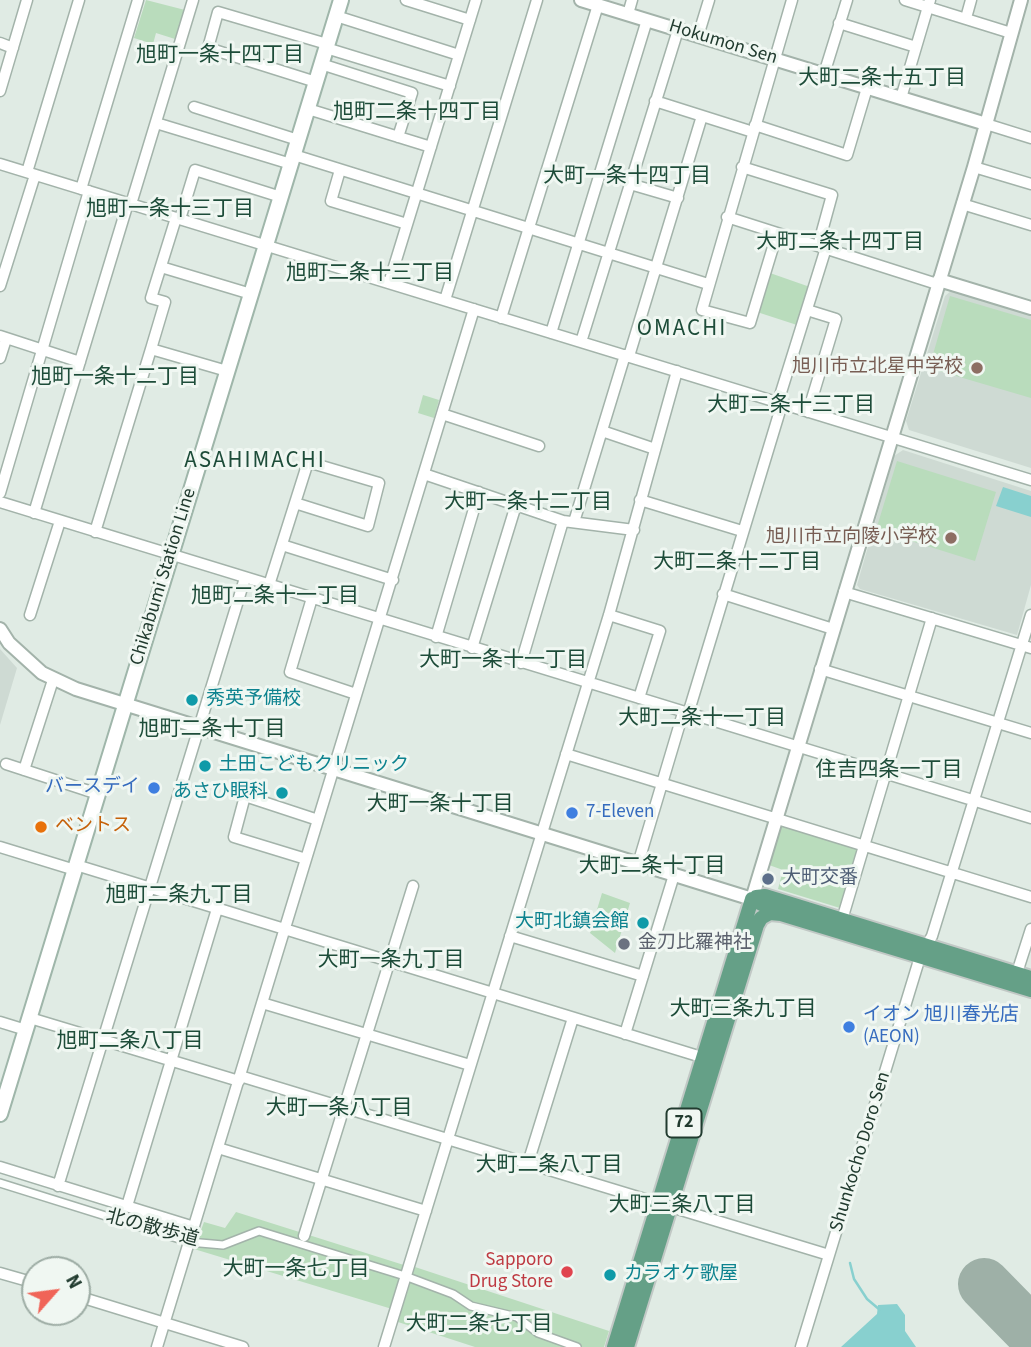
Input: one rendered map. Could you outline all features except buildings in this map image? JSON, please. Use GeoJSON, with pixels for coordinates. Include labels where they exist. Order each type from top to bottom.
{"type":"FeatureCollection","features":[{"type":"Feature","properties":{"kind":"main road","name":"Chikabumi Station Line"},"geometry":{"type":"LineString","coordinates":[[0,1114],[341,0]]}},
{"type":"Feature","properties":{"kind":"main road"},"geometry":{"type":"LineString","coordinates":[[752,899],[765,896],[840,926]]}},
{"type":"Feature","properties":{"kind":"main road"},"geometry":{"type":"LineString","coordinates":[[752,899],[781,914]]}},
{"type":"Feature","properties":{"kind":"main road","name":"72"},"geometry":{"type":"LineString","coordinates":[[614,1347],[757,925],[752,899]]}},
{"type":"Feature","properties":{"kind":"main road","name":"72"},"geometry":{"type":"LineString","coordinates":[[710,1059],[752,899]]}},
{"type":"Feature","properties":{"kind":"main road"},"geometry":{"type":"LineString","coordinates":[[757,925],[761,918],[770,913],[840,926],[1020,979],[1031,990]]}},
{"type":"Feature","properties":{"kind":"main road","name":"72"},"geometry":{"type":"LineString","coordinates":[[627,1347],[663,1205]]}},
{"type":"Feature","properties":{"kind":"street"},"geometry":{"type":"LineString","coordinates":[[0,286],[79,0]]}},
{"type":"Feature","properties":{"kind":"street"},"geometry":{"type":"LineString","coordinates":[[0,493],[43,350],[138,0]]}},
{"type":"Feature","properties":{"kind":"street"},"geometry":{"type":"LineString","coordinates":[[34,513],[193,0]]}},
{"type":"Feature","properties":{"kind":"street"},"geometry":{"type":"LineString","coordinates":[[406,0],[470,20]]}},
{"type":"Feature","properties":{"kind":"street"},"geometry":{"type":"LineString","coordinates":[[389,283],[476,0]]}},
{"type":"Feature","properties":{"kind":"street"},"geometry":{"type":"LineString","coordinates":[[445,300],[537,0]]}},
{"type":"Feature","properties":{"kind":"street","name":"Hokumon Sen"},"geometry":{"type":"LineString","coordinates":[[581,0],[986,124]]}},
{"type":"Feature","properties":{"kind":"street"},"geometry":{"type":"LineString","coordinates":[[628,14],[632,0]]}},
{"type":"Feature","properties":{"kind":"street"},"geometry":{"type":"LineString","coordinates":[[698,36],[709,0]]}},
{"type":"Feature","properties":{"kind":"street"},"geometry":{"type":"LineString","coordinates":[[777,234],[750,323],[702,310],[792,0]]}},
{"type":"Feature","properties":{"kind":"street"},"geometry":{"type":"LineString","coordinates":[[824,74],[847,0]]}},
{"type":"Feature","properties":{"kind":"street"},"geometry":{"type":"LineString","coordinates":[[905,0],[929,4],[1012,33]]}},
{"type":"Feature","properties":{"kind":"street"},"geometry":{"type":"LineString","coordinates":[[966,19],[971,0]]}},
{"type":"Feature","properties":{"kind":"street"},"geometry":{"type":"LineString","coordinates":[[0,629],[23,657],[53,680],[752,899],[974,167],[1021,0]]}},
{"type":"Feature","properties":{"kind":"street"},"geometry":{"type":"LineString","coordinates":[[0,91],[25,1]]}},
{"type":"Feature","properties":{"kind":"street"},"geometry":{"type":"LineString","coordinates":[[901,98],[929,4]]}},
{"type":"Feature","properties":{"kind":"street"},"geometry":{"type":"LineString","coordinates":[[501,317],[598,5]]}},
{"type":"Feature","properties":{"kind":"street"},"geometry":{"type":"LineString","coordinates":[[316,82],[208,48],[218,12],[450,86]]}},
{"type":"Feature","properties":{"kind":"street"},"geometry":{"type":"LineString","coordinates":[[336,16],[459,55]]}},
{"type":"Feature","properties":{"kind":"street"},"geometry":{"type":"LineString","coordinates":[[551,333],[647,20]]}},
{"type":"Feature","properties":{"kind":"street"},"geometry":{"type":"LineString","coordinates":[[839,23],[916,47]]}},
{"type":"Feature","properties":{"kind":"street"},"geometry":{"type":"LineString","coordinates":[[581,342],[678,30]]}},
{"type":"Feature","properties":{"kind":"street"},"geometry":{"type":"LineString","coordinates":[[0,43],[13,48]]}},
{"type":"Feature","properties":{"kind":"street"},"geometry":{"type":"LineString","coordinates":[[321,64],[412,93],[398,137]]}},
{"type":"Feature","properties":{"kind":"street"},"geometry":{"type":"LineString","coordinates":[[655,101],[847,155],[867,88]]}},
{"type":"Feature","properties":{"kind":"street"},"geometry":{"type":"LineString","coordinates":[[194,107],[298,140]]}},
{"type":"Feature","properties":{"kind":"street"},"geometry":{"type":"LineString","coordinates":[[308,109],[431,147]]}},
{"type":"Feature","properties":{"kind":"street"},"geometry":{"type":"LineString","coordinates":[[521,663],[627,356],[702,116]]}},
{"type":"Feature","properties":{"kind":"street"},"geometry":{"type":"LineString","coordinates":[[156,122],[292,160],[341,170],[708,284]]}},
{"type":"Feature","properties":{"kind":"street"},"geometry":{"type":"LineString","coordinates":[[986,124],[1031,138]]}},
{"type":"Feature","properties":{"kind":"street"},"geometry":{"type":"LineString","coordinates":[[0,164],[1031,480]]}},
{"type":"Feature","properties":{"kind":"street"},"geometry":{"type":"LineString","coordinates":[[638,864],[723,594],[807,310],[832,195],[743,167]]}},
{"type":"Feature","properties":{"kind":"street"},"geometry":{"type":"LineString","coordinates":[[974,167],[1031,184]]}},
{"type":"Feature","properties":{"kind":"street"},"geometry":{"type":"LineString","coordinates":[[95,532],[165,302],[151,298],[195,170],[281,197]]}},
{"type":"Feature","properties":{"kind":"street"},"geometry":{"type":"LineString","coordinates":[[341,170],[331,201],[407,224]]}},
{"type":"Feature","properties":{"kind":"street"},"geometry":{"type":"LineString","coordinates":[[630,184],[678,198]]}},
{"type":"Feature","properties":{"kind":"street"},"geometry":{"type":"LineString","coordinates":[[962,204],[1031,225]]}},
{"type":"Feature","properties":{"kind":"street"},"geometry":{"type":"LineString","coordinates":[[727,218],[1031,308]]}},
{"type":"Feature","properties":{"kind":"street"},"geometry":{"type":"LineString","coordinates":[[160,267],[251,294]]}},
{"type":"Feature","properties":{"kind":"street"},"geometry":{"type":"LineString","coordinates":[[157,1347],[474,309]]}},
{"type":"Feature","properties":{"kind":"street"},"geometry":{"type":"LineString","coordinates":[[807,310],[836,319],[808,412]]}},
{"type":"Feature","properties":{"kind":"street"},"geometry":{"type":"LineString","coordinates":[[0,358],[3,337],[80,362]]}},
{"type":"Feature","properties":{"kind":"street"},"geometry":{"type":"LineString","coordinates":[[151,349],[228,372]]}},
{"type":"Feature","properties":{"kind":"street"},"geometry":{"type":"LineString","coordinates":[[384,1347],[634,530],[677,371]]}},
{"type":"Feature","properties":{"kind":"street"},"geometry":{"type":"LineString","coordinates":[[442,414],[539,446]]}},
{"type":"Feature","properties":{"kind":"street"},"geometry":{"type":"LineString","coordinates":[[602,431],[655,449]]}},
{"type":"Feature","properties":{"kind":"street"},"geometry":{"type":"LineString","coordinates":[[269,585],[308,461],[379,483],[368,526],[295,503]]}},
{"type":"Feature","properties":{"kind":"street"},"geometry":{"type":"LineString","coordinates":[[424,474],[568,521],[634,530]]}},
{"type":"Feature","properties":{"kind":"street"},"geometry":{"type":"LineString","coordinates":[[436,637],[479,492]]}},
{"type":"Feature","properties":{"kind":"street"},"geometry":{"type":"LineString","coordinates":[[640,500],[742,531]]}},
{"type":"Feature","properties":{"kind":"street"},"geometry":{"type":"LineString","coordinates":[[0,502],[1031,818]]}},
{"type":"Feature","properties":{"kind":"street"},"geometry":{"type":"LineString","coordinates":[[472,648],[516,505]]}},
{"type":"Feature","properties":{"kind":"street"},"geometry":{"type":"LineString","coordinates":[[30,615],[61,521]]}},
{"type":"Feature","properties":{"kind":"street"},"geometry":{"type":"LineString","coordinates":[[282,545],[393,580]]}},
{"type":"Feature","properties":{"kind":"street"},"geometry":{"type":"LineString","coordinates":[[58,1186],[245,578]]}},
{"type":"Feature","properties":{"kind":"street"},"geometry":{"type":"LineString","coordinates":[[844,592],[1026,647]]}},
{"type":"Feature","properties":{"kind":"street"},"geometry":{"type":"LineString","coordinates":[[723,594],[833,628]]}},
{"type":"Feature","properties":{"kind":"street"},"geometry":{"type":"LineString","coordinates":[[312,598],[290,672],[356,694]]}},
{"type":"Feature","properties":{"kind":"street"},"geometry":{"type":"LineString","coordinates":[[608,615],[660,631],[639,698]]}},
{"type":"Feature","properties":{"kind":"street","name":"Shunkocho Doro Sen"},"geometry":{"type":"LineString","coordinates":[[801,1347],[924,951],[998,723],[1026,647],[1031,615]]}},
{"type":"Feature","properties":{"kind":"street"},"geometry":{"type":"LineString","coordinates":[[840,926],[932,618]]}},
{"type":"Feature","properties":{"kind":"street"},"geometry":{"type":"LineString","coordinates":[[820,669],[1031,733]]}},
{"type":"Feature","properties":{"kind":"street"},"geometry":{"type":"LineString","coordinates":[[24,771],[53,680]]}},
{"type":"Feature","properties":{"kind":"street"},"geometry":{"type":"LineString","coordinates":[[566,754],[1031,897]]}},
{"type":"Feature","properties":{"kind":"street"},"geometry":{"type":"LineString","coordinates":[[6,764],[98,794]]}},
{"type":"Feature","properties":{"kind":"street"},"geometry":{"type":"LineString","coordinates":[[306,859],[234,837],[245,796],[318,820]]}},
{"type":"Feature","properties":{"kind":"street"},"geometry":{"type":"LineString","coordinates":[[0,847],[218,909],[710,1059]]}},
{"type":"Feature","properties":{"kind":"street"},"geometry":{"type":"LineString","coordinates":[[625,1034],[674,875]]}},
{"type":"Feature","properties":{"kind":"street"},"geometry":{"type":"LineString","coordinates":[[304,1236],[413,886]]}},
{"type":"Feature","properties":{"kind":"street"},"geometry":{"type":"LineString","coordinates":[[127,1206],[218,909]]}},
{"type":"Feature","properties":{"kind":"street"},"geometry":{"type":"LineString","coordinates":[[1020,979],[1031,929]]}},
{"type":"Feature","properties":{"kind":"street"},"geometry":{"type":"LineString","coordinates":[[510,936],[643,976]]}},
{"type":"Feature","properties":{"kind":"street"},"geometry":{"type":"LineString","coordinates":[[262,1003],[470,1065]]}},
{"type":"Feature","properties":{"kind":"street"},"geometry":{"type":"LineString","coordinates":[[527,1163],[573,1018]]}},
{"type":"Feature","properties":{"kind":"street"},"geometry":{"type":"LineString","coordinates":[[0,1022],[28,1024],[103,1040],[344,1107],[829,1255]]}},
{"type":"Feature","properties":{"kind":"street"},"geometry":{"type":"LineString","coordinates":[[218,1148],[426,1211]]}},
{"type":"Feature","properties":{"kind":"street"},"geometry":{"type":"LineString","coordinates":[[0,1167],[194,1227]]}},
{"type":"Feature","properties":{"kind":"street","name":"北の散歩道"},"geometry":{"type":"LineString","coordinates":[[0,1183],[189,1242],[223,1245],[259,1231],[405,1276],[453,1294],[471,1306],[517,1317],[538,1333],[577,1347]]}},
{"type":"Feature","properties":{"kind":"street"},"geometry":{"type":"LineString","coordinates":[[0,1273],[21,1279]]}},
{"type":"Feature","properties":{"kind":"street"},"geometry":{"type":"LineString","coordinates":[[91,1300],[243,1347]]}},
{"type":"Feature","properties":{"kind":"shaded area","name":"旭川市立北星中学校"},"geometry":{"type":"Polygon","coordinates":[[[952,290],[1031,315],[1031,468],[909,430],[906,421],[945,296],[952,290]]]}},
{"type":"Feature","properties":{"kind":"shaded area","name":"旭川市立向陵小学校"},"geometry":{"type":"Polygon","coordinates":[[[903,450],[1031,491],[1031,585],[1017,635],[860,589],[857,585],[894,456],[903,450]]]}},
{"type":"Feature","properties":{"kind":"shaded area"},"geometry":{"type":"Polygon","coordinates":[[[0,649],[17,668],[0,725],[0,649]]]}},
{"type":"Feature","properties":{"kind":"green space"},"geometry":{"type":"Polygon","coordinates":[[[146,0],[185,10],[175,39],[156,33],[153,44],[134,38],[146,0]]]}},
{"type":"Feature","properties":{"kind":"green space"},"geometry":{"type":"Polygon","coordinates":[[[770,273],[810,287],[797,325],[757,312],[770,273]]]}},
{"type":"Feature","properties":{"kind":"green space"},"geometry":{"type":"Polygon","coordinates":[[[950,296],[1031,320],[1031,398],[929,368],[950,296]]]}},
{"type":"Feature","properties":{"kind":"green space"},"geometry":{"type":"Polygon","coordinates":[[[423,395],[439,400],[434,418],[418,413],[423,395]]]}},
{"type":"Feature","properties":{"kind":"green space"},"geometry":{"type":"Polygon","coordinates":[[[897,461],[996,492],[975,561],[876,530],[897,461]]]}},
{"type":"Feature","properties":{"kind":"green space"},"geometry":{"type":"Polygon","coordinates":[[[781,825],[858,848],[840,908],[778,889],[783,870],[769,865],[781,825]]]}},
{"type":"Feature","properties":{"kind":"green space"},"geometry":{"type":"Polygon","coordinates":[[[602,893],[630,903],[615,953],[590,933],[602,893]]]}},
{"type":"Feature","properties":{"kind":"green space"},"geometry":{"type":"Polygon","coordinates":[[[236,1212],[407,1266],[392,1309],[194,1249],[204,1222],[225,1228],[236,1212]]]}},
{"type":"Feature","properties":{"kind":"green space"},"geometry":{"type":"Polygon","coordinates":[[[415,1267],[609,1331],[604,1347],[475,1347],[398,1322],[415,1267]]]}},
{"type":"Feature","properties":{"kind":"water"},"geometry":{"type":"Polygon","coordinates":[[[1003,487],[1031,496],[1031,517],[996,506],[1003,487]]]}},
{"type":"Feature","properties":{"kind":"water"},"geometry":{"type":"Polygon","coordinates":[[[897,1304],[905,1315],[905,1331],[916,1347],[841,1347],[877,1314],[878,1305],[897,1304]]]}},
{"type":"Feature","properties":{"kind":"waterway"},"geometry":{"type":"LineString","coordinates":[[850,1263],[854,1279],[867,1299],[880,1310]]}},
{"type":"Feature","properties":{"kind":"runway"},"geometry":{"type":"LineString","coordinates":[[984,1284],[1031,1332]]}},
{"type":"Feature","properties":{"kind":"place","name":"旭川市立北星中学校"},"geometry":{"type":"Point","coordinates":[977,368]}},
{"type":"Feature","properties":{"kind":"place","name":"旭川市立向陵小学校"},"geometry":{"type":"Point","coordinates":[951,538]}},
{"type":"Feature","properties":{"kind":"place","name":"秀英予備校"},"geometry":{"type":"Point","coordinates":[192,700]}},
{"type":"Feature","properties":{"kind":"place","name":"土田こどもクリニック"},"geometry":{"type":"Point","coordinates":[205,766]}},
{"type":"Feature","properties":{"kind":"place","name":"バースデイ"},"geometry":{"type":"Point","coordinates":[154,788]}},
{"type":"Feature","properties":{"kind":"place","name":"あさひ眼科"},"geometry":{"type":"Point","coordinates":[282,793]}},
{"type":"Feature","properties":{"kind":"place","name":"7-Eleven"},"geometry":{"type":"Point","coordinates":[572,813]}},
{"type":"Feature","properties":{"kind":"place","name":"ベントス"},"geometry":{"type":"Point","coordinates":[41,827]}},
{"type":"Feature","properties":{"kind":"place","name":"大町交番"},"geometry":{"type":"Point","coordinates":[768,879]}},
{"type":"Feature","properties":{"kind":"place","name":"大町北鎮会館"},"geometry":{"type":"Point","coordinates":[643,923]}},
{"type":"Feature","properties":{"kind":"place","name":"金刀比羅神社"},"geometry":{"type":"Point","coordinates":[624,944]}},
{"type":"Feature","properties":{"kind":"place","name":"イオン 旭川春光店 (AEON)"},"geometry":{"type":"Point","coordinates":[849,1027]}},
{"type":"Feature","properties":{"kind":"place","name":"Sapporo Drug Store"},"geometry":{"type":"Point","coordinates":[567,1272]}},
{"type":"Feature","properties":{"kind":"place","name":"カラオケ歌屋"},"geometry":{"type":"Point","coordinates":[610,1275]}},
{"type":"Feature","properties":{"kind":"district","name":"旭町一条十四丁目"},"geometry":{"type":"Point","coordinates":[220,56]}},
{"type":"Feature","properties":{"kind":"district","name":"大町二条十五丁目"},"geometry":{"type":"Point","coordinates":[882,79]}},
{"type":"Feature","properties":{"kind":"district","name":"旭町二条十四丁目"},"geometry":{"type":"Point","coordinates":[417,113]}},
{"type":"Feature","properties":{"kind":"district","name":"大町一条十四丁目"},"geometry":{"type":"Point","coordinates":[627,177]}},
{"type":"Feature","properties":{"kind":"district","name":"旭町一条十三丁目"},"geometry":{"type":"Point","coordinates":[170,210]}},
{"type":"Feature","properties":{"kind":"district","name":"大町二条十四丁目"},"geometry":{"type":"Point","coordinates":[840,243]}},
{"type":"Feature","properties":{"kind":"district","name":"旭町二条十三丁目"},"geometry":{"type":"Point","coordinates":[370,274]}},
{"type":"Feature","properties":{"kind":"district","name":"OMACHI"},"geometry":{"type":"Point","coordinates":[682,330]}},
{"type":"Feature","properties":{"kind":"district","name":"旭町一条十二丁目"},"geometry":{"type":"Point","coordinates":[115,378]}},
{"type":"Feature","properties":{"kind":"district","name":"大町二条十三丁目"},"geometry":{"type":"Point","coordinates":[791,406]}},
{"type":"Feature","properties":{"kind":"district","name":"ASAHIMACHI"},"geometry":{"type":"Point","coordinates":[255,462]}},
{"type":"Feature","properties":{"kind":"district","name":"大町一条十二丁目"},"geometry":{"type":"Point","coordinates":[528,503]}},
{"type":"Feature","properties":{"kind":"district","name":"大町二条十二丁目"},"geometry":{"type":"Point","coordinates":[737,563]}},
{"type":"Feature","properties":{"kind":"district","name":"旭町二条十一丁目"},"geometry":{"type":"Point","coordinates":[275,597]}},
{"type":"Feature","properties":{"kind":"district","name":"大町一条十一丁目"},"geometry":{"type":"Point","coordinates":[503,661]}},
{"type":"Feature","properties":{"kind":"district","name":"大町二条十一丁目"},"geometry":{"type":"Point","coordinates":[702,719]}},
{"type":"Feature","properties":{"kind":"district","name":"旭町二条十丁目"},"geometry":{"type":"Point","coordinates":[212,730]}},
{"type":"Feature","properties":{"kind":"district","name":"住吉四条一丁目"},"geometry":{"type":"Point","coordinates":[889,771]}},
{"type":"Feature","properties":{"kind":"district","name":"大町一条十丁目"},"geometry":{"type":"Point","coordinates":[440,805]}},
{"type":"Feature","properties":{"kind":"district","name":"大町二条十丁目"},"geometry":{"type":"Point","coordinates":[652,867]}},
{"type":"Feature","properties":{"kind":"district","name":"旭町二条九丁目"},"geometry":{"type":"Point","coordinates":[179,896]}},
{"type":"Feature","properties":{"kind":"district","name":"大町一条九丁目"},"geometry":{"type":"Point","coordinates":[391,961]}},
{"type":"Feature","properties":{"kind":"district","name":"大町三条九丁目"},"geometry":{"type":"Point","coordinates":[743,1010]}},
{"type":"Feature","properties":{"kind":"district","name":"旭町二条八丁目"},"geometry":{"type":"Point","coordinates":[130,1042]}},
{"type":"Feature","properties":{"kind":"district","name":"大町一条八丁目"},"geometry":{"type":"Point","coordinates":[339,1109]}},
{"type":"Feature","properties":{"kind":"district","name":"大町二条八丁目"},"geometry":{"type":"Point","coordinates":[549,1166]}},
{"type":"Feature","properties":{"kind":"district","name":"大町三条八丁目"},"geometry":{"type":"Point","coordinates":[682,1206]}},
{"type":"Feature","properties":{"kind":"district","name":"大町一条七丁目"},"geometry":{"type":"Point","coordinates":[296,1270]}},
{"type":"Feature","properties":{"kind":"district","name":"大町二条七丁目"},"geometry":{"type":"Point","coordinates":[479,1325]}}]}
